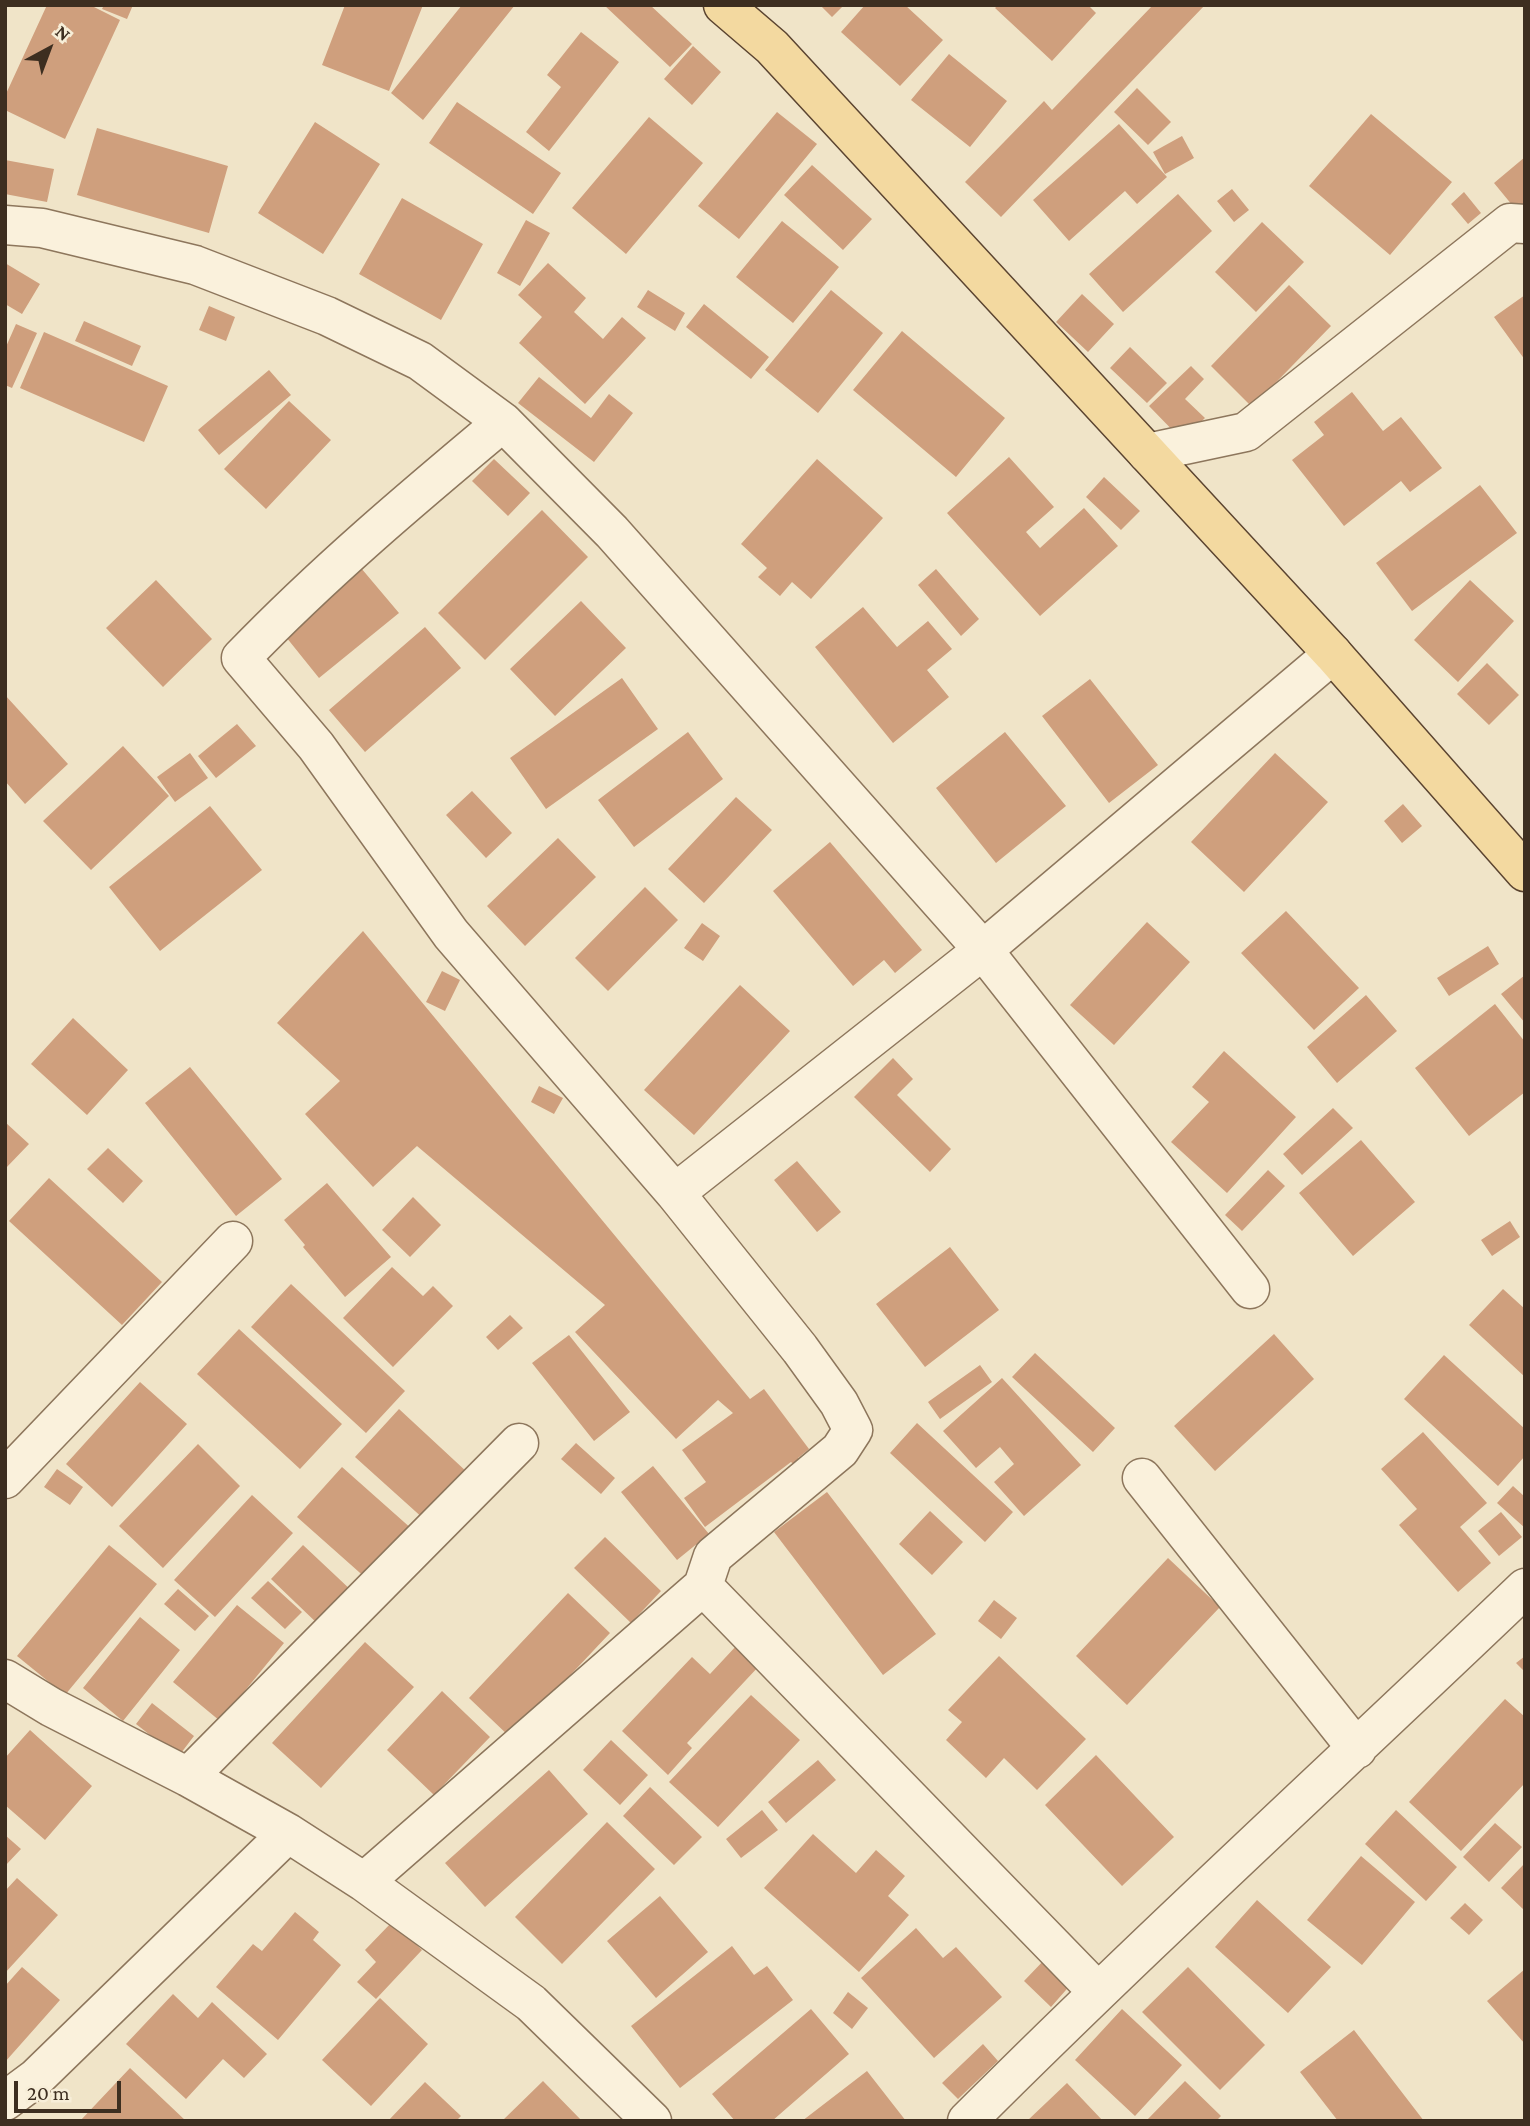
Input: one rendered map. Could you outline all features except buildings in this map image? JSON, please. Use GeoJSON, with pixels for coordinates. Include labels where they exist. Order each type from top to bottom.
{"type":"FeatureCollection","features":[{"type":"Feature","properties":{"kind":"main road"},"geometry":{"type":"LineString","coordinates":[[723,5],[772,47],[1333,654],[1525,872]]}},
{"type":"Feature","properties":{"kind":"street"},"geometry":{"type":"LineString","coordinates":[[5,225],[42,228],[195,265],[327,316],[420,361],[503,422],[612,532],[983,950],[1250,1289]]}},
{"type":"Feature","properties":{"kind":"street"},"geometry":{"type":"LineString","coordinates":[[1147,453],[1246,432],[1520,229]]}},
{"type":"Feature","properties":{"kind":"street"},"geometry":{"type":"LineString","coordinates":[[364,1882],[703,1586],[713,1556],[840,1450],[853,1430],[839,1403],[800,1349],[675,1193],[451,934],[316,746],[241,658],[288,609],[370,533],[503,422]]}},
{"type":"Feature","properties":{"kind":"street"},"geometry":{"type":"LineString","coordinates":[[675,1193],[983,950],[1333,654]]}},
{"type":"Feature","properties":{"kind":"street"},"geometry":{"type":"LineString","coordinates":[[5,1479],[233,1241]]}},
{"type":"Feature","properties":{"kind":"street"},"geometry":{"type":"LineString","coordinates":[[188,1777],[519,1443]]}},
{"type":"Feature","properties":{"kind":"street"},"geometry":{"type":"LineString","coordinates":[[1142,1478],[1357,1749]]}},
{"type":"Feature","properties":{"kind":"street"},"geometry":{"type":"LineString","coordinates":[[703,1586],[1097,1991]]}},
{"type":"Feature","properties":{"kind":"street"},"geometry":{"type":"LineString","coordinates":[[967,2121],[1097,1991],[1525,1588]]}},
{"type":"Feature","properties":{"kind":"street"},"geometry":{"type":"LineString","coordinates":[[5,1679],[51,1707],[188,1777],[288,1833],[364,1882],[531,2003],[652,2121]]}},
{"type":"Feature","properties":{"kind":"street"},"geometry":{"type":"LineString","coordinates":[[5,2101],[36,2078],[288,1833]]}}]}
